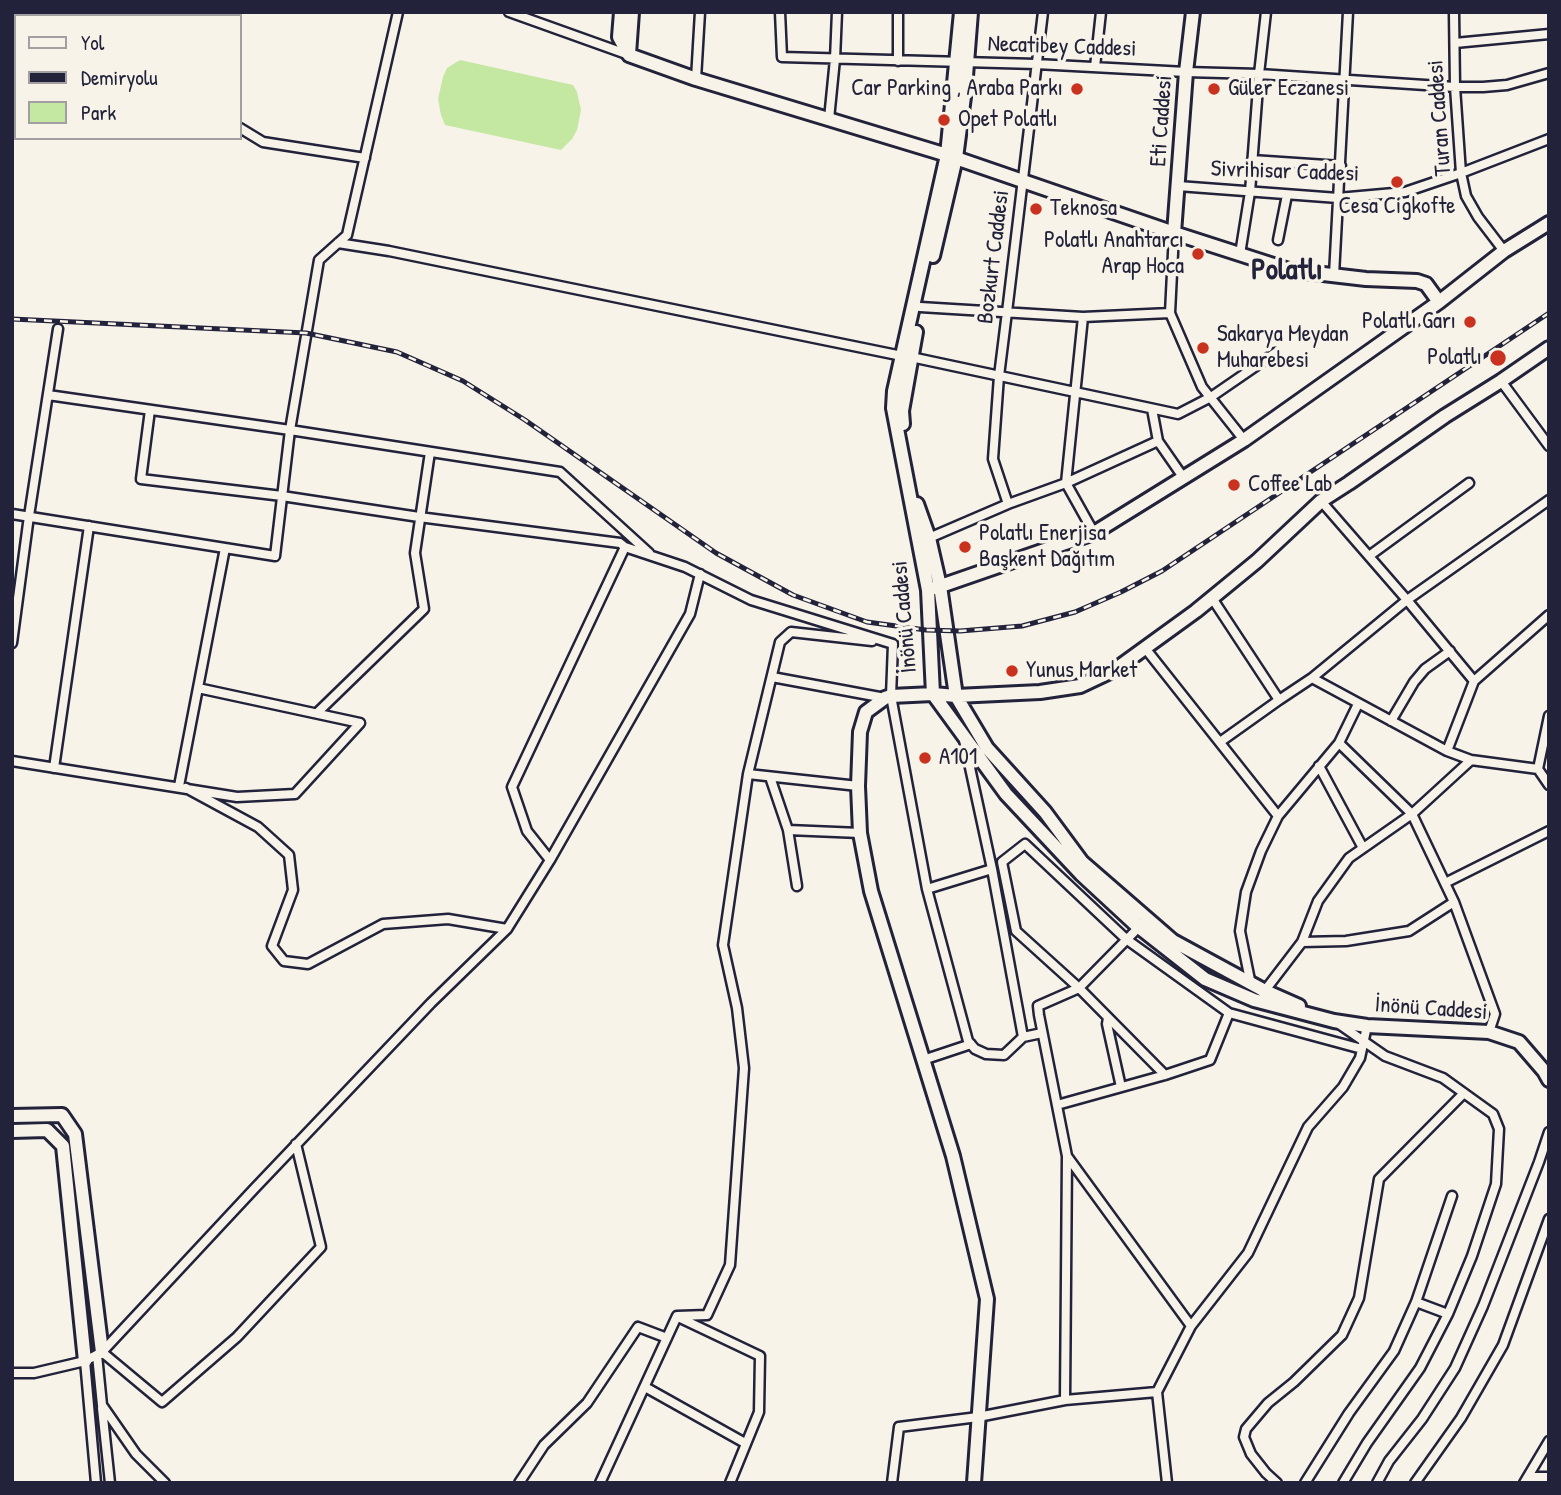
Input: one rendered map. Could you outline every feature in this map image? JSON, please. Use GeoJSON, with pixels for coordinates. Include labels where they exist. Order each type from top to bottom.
{"type":"FeatureCollection","features":[{"type":"Feature","properties":{"kind":"street"},"geometry":{"type":"LineString","coordinates":[[12,514],[275,556],[290,430],[319,260],[347,235],[398,12]]}},
{"type":"Feature","properties":{"kind":"street"},"geometry":{"type":"LineString","coordinates":[[509,12],[696,79],[952,157],[1289,270],[1417,281],[1426,284],[1439,302]]}},
{"type":"Feature","properties":{"kind":"street"},"geometry":{"type":"LineString","coordinates":[[621,12],[619,37],[629,55]]}},
{"type":"Feature","properties":{"kind":"street"},"geometry":{"type":"LineString","coordinates":[[629,55],[632,12]]}},
{"type":"Feature","properties":{"kind":"street"},"geometry":{"type":"LineString","coordinates":[[696,79],[700,12]]}},
{"type":"Feature","properties":{"kind":"street","name":"Necatibey Caddesi"},"geometry":{"type":"LineString","coordinates":[[780,12],[782,57],[1037,64],[1259,74],[1455,87],[1507,85],[1549,73]]}},
{"type":"Feature","properties":{"kind":"street"},"geometry":{"type":"LineString","coordinates":[[829,118],[837,12]]}},
{"type":"Feature","properties":{"kind":"street"},"geometry":{"type":"LineString","coordinates":[[898,12],[898,61]]}},
{"type":"Feature","properties":{"kind":"street","name":"İnönü Caddesi"},"geometry":{"type":"LineString","coordinates":[[961,12],[962,63]]}},
{"type":"Feature","properties":{"kind":"street","name":"İnönü Caddesi"},"geometry":{"type":"LineString","coordinates":[[971,12],[962,63],[952,157],[920,307],[894,391],[893,408],[956,696],[987,748],[1045,812],[1082,862],[1173,941],[1265,991],[1335,1021]]}},
{"type":"Feature","properties":{"kind":"street","name":"Bozkurt Caddesi"},"geometry":{"type":"LineString","coordinates":[[1008,505],[993,459],[999,376],[1042,12]]}},
{"type":"Feature","properties":{"kind":"street"},"geometry":{"type":"LineString","coordinates":[[1095,67],[1101,12]]}},
{"type":"Feature","properties":{"kind":"street","name":"Eti Caddesi"},"geometry":{"type":"LineString","coordinates":[[1174,233],[1193,12]]}},
{"type":"Feature","properties":{"kind":"street"},"geometry":{"type":"LineString","coordinates":[[1240,254],[1250,192],[1266,12]]}},
{"type":"Feature","properties":{"kind":"street"},"geometry":{"type":"LineString","coordinates":[[1334,275],[1348,12]]}},
{"type":"Feature","properties":{"kind":"street","name":"Turan Caddesi"},"geometry":{"type":"LineString","coordinates":[[1454,12],[1455,87],[1461,173],[1466,196],[1504,251]]}},
{"type":"Feature","properties":{"kind":"street"},"geometry":{"type":"LineString","coordinates":[[1455,43],[1549,34]]}},
{"type":"Feature","properties":{"kind":"street"},"geometry":{"type":"LineString","coordinates":[[242,129],[262,142],[365,158]]}},
{"type":"Feature","properties":{"kind":"street","name":"Sivrihisar Caddesi"},"geometry":{"type":"LineString","coordinates":[[1178,186],[1338,198],[1405,192],[1549,139]]}},
{"type":"Feature","properties":{"kind":"street","name":"İnönü Caddesi"},"geometry":{"type":"LineString","coordinates":[[952,157],[906,356],[901,411],[914,494],[929,538],[934,588],[933,694],[1006,794],[1051,843],[1139,927],[1205,979],[1254,1000],[1335,1021],[1367,1026],[1489,1032],[1519,1042],[1549,1080]]}},
{"type":"Feature","properties":{"kind":"street"},"geometry":{"type":"LineString","coordinates":[[1252,160],[1340,166]]}},
{"type":"Feature","properties":{"kind":"street"},"geometry":{"type":"LineString","coordinates":[[1278,240],[1287,195]]}},
{"type":"Feature","properties":{"kind":"street"},"geometry":{"type":"LineString","coordinates":[[934,588],[1094,533],[1244,440],[1439,302],[1504,251],[1549,223]]}},
{"type":"Feature","properties":{"kind":"street"},"geometry":{"type":"LineString","coordinates":[[1174,233],[1170,313],[1202,387],[1244,440]]}},
{"type":"Feature","properties":{"kind":"street"},"geometry":{"type":"LineString","coordinates":[[338,243],[906,356],[1178,414],[1211,397],[1275,353]]}},
{"type":"Feature","properties":{"kind":"street"},"geometry":{"type":"LineString","coordinates":[[920,307],[1083,317],[1170,313]]}},
{"type":"Feature","properties":{"kind":"street"},"geometry":{"type":"LineString","coordinates":[[1083,317],[1066,483],[1094,533]]}},
{"type":"Feature","properties":{"kind":"street"},"geometry":{"type":"LineString","coordinates":[[12,643],[58,329]]}},
{"type":"Feature","properties":{"kind":"street"},"geometry":{"type":"LineString","coordinates":[[772,677],[888,697],[1040,692],[1080,686],[1116,669],[1212,598],[1257,561],[1321,500],[1549,348]]}},
{"type":"Feature","properties":{"kind":"street"},"geometry":{"type":"LineString","coordinates":[[1502,381],[1549,446]]}},
{"type":"Feature","properties":{"kind":"street"},"geometry":{"type":"LineString","coordinates":[[48,395],[560,472],[652,555]]}},
{"type":"Feature","properties":{"kind":"street"},"geometry":{"type":"LineString","coordinates":[[1153,409],[1158,441],[1183,477]]}},
{"type":"Feature","properties":{"kind":"street"},"geometry":{"type":"LineString","coordinates":[[149,410],[141,479],[620,543],[700,574],[751,600],[893,644]]}},
{"type":"Feature","properties":{"kind":"street"},"geometry":{"type":"LineString","coordinates":[[929,538],[1066,483],[1158,441]]}},
{"type":"Feature","properties":{"kind":"street"},"geometry":{"type":"LineString","coordinates":[[317,713],[424,610],[415,553],[430,452]]}},
{"type":"Feature","properties":{"kind":"street"},"geometry":{"type":"LineString","coordinates":[[1369,556],[1469,483]]}},
{"type":"Feature","properties":{"kind":"street"},"geometry":{"type":"LineString","coordinates":[[1321,500],[1474,681]]}},
{"type":"Feature","properties":{"kind":"street"},"geometry":{"type":"LineString","coordinates":[[1220,742],[1311,678],[1407,600],[1549,500]]}},
{"type":"Feature","properties":{"kind":"street"},"geometry":{"type":"LineString","coordinates":[[54,768],[89,526]]}},
{"type":"Feature","properties":{"kind":"street"},"geometry":{"type":"LineString","coordinates":[[550,860],[527,831],[512,787],[625,547]]}},
{"type":"Feature","properties":{"kind":"street"},"geometry":{"type":"LineString","coordinates":[[182,787],[225,548]]}},
{"type":"Feature","properties":{"kind":"street"},"geometry":{"type":"LineString","coordinates":[[12,1373],[34,1373],[85,1361],[100,1354],[431,1003],[507,929],[550,860],[690,614],[700,574]]}},
{"type":"Feature","properties":{"kind":"street"},"geometry":{"type":"LineString","coordinates":[[1212,598],[1279,701]]}},
{"type":"Feature","properties":{"kind":"street"},"geometry":{"type":"LineString","coordinates":[[1447,751],[1474,681],[1549,615]]}},
{"type":"Feature","properties":{"kind":"street"},"geometry":{"type":"LineString","coordinates":[[677,1316],[706,1315],[730,1265],[744,1068],[737,1008],[723,945],[748,775],[780,642],[791,632],[893,644]]}},
{"type":"Feature","properties":{"kind":"street"},"geometry":{"type":"LineString","coordinates":[[893,644],[888,697],[927,889],[968,1041],[975,1049],[986,1054],[1004,1055],[1023,1037],[1042,1033]]}},
{"type":"Feature","properties":{"kind":"street"},"geometry":{"type":"LineString","coordinates":[[1146,648],[1278,816]]}},
{"type":"Feature","properties":{"kind":"street"},"geometry":{"type":"LineString","coordinates":[[1391,721],[1425,669],[1450,651]]}},
{"type":"Feature","properties":{"kind":"street"},"geometry":{"type":"LineString","coordinates":[[1311,678],[1447,751],[1471,761],[1538,769]]}},
{"type":"Feature","properties":{"kind":"street"},"geometry":{"type":"LineString","coordinates":[[12,761],[237,797],[295,794],[360,723],[198,688]]}},
{"type":"Feature","properties":{"kind":"street"},"geometry":{"type":"LineString","coordinates":[[888,697],[866,712],[860,732],[860,833],[871,891],[953,1156],[987,1299],[974,1483]]}},
{"type":"Feature","properties":{"kind":"street"},"geometry":{"type":"LineString","coordinates":[[1358,704],[1339,743],[1278,816],[1246,892],[1240,932],[1254,1000],[1265,991],[1302,942],[1318,901],[1349,858],[1412,814],[1471,761]]}},
{"type":"Feature","properties":{"kind":"street"},"geometry":{"type":"LineString","coordinates":[[1549,716],[1538,769],[1549,785]]}},
{"type":"Feature","properties":{"kind":"street"},"geometry":{"type":"LineString","coordinates":[[963,735],[992,869],[1023,1037]]}},
{"type":"Feature","properties":{"kind":"street"},"geometry":{"type":"LineString","coordinates":[[1339,743],[1412,814],[1454,902],[1495,1014],[1489,1032]]}},
{"type":"Feature","properties":{"kind":"street"},"geometry":{"type":"LineString","coordinates":[[1320,766],[1363,848]]}},
{"type":"Feature","properties":{"kind":"street"},"geometry":{"type":"LineString","coordinates":[[748,775],[858,786]]}},
{"type":"Feature","properties":{"kind":"street"},"geometry":{"type":"LineString","coordinates":[[770,777],[788,830],[797,886]]}},
{"type":"Feature","properties":{"kind":"street"},"geometry":{"type":"LineString","coordinates":[[182,787],[258,827],[289,855],[293,890],[272,947],[284,961],[308,964],[383,924],[449,919],[507,929]]}},
{"type":"Feature","properties":{"kind":"street"},"geometry":{"type":"LineString","coordinates":[[788,830],[860,833]]}},
{"type":"Feature","properties":{"kind":"street"},"geometry":{"type":"LineString","coordinates":[[1446,883],[1549,831]]}},
{"type":"Feature","properties":{"kind":"street"},"geometry":{"type":"LineString","coordinates":[[1165,1075],[1079,988],[1016,931],[1002,862],[1025,844],[1126,939],[1230,1013],[1363,1045],[1443,1078],[1493,1114],[1499,1129],[1496,1184],[1472,1256],[1448,1314],[1420,1368],[1367,1443],[1343,1483]]}},
{"type":"Feature","properties":{"kind":"street"},"geometry":{"type":"LineString","coordinates":[[927,889],[992,869]]}},
{"type":"Feature","properties":{"kind":"street"},"geometry":{"type":"LineString","coordinates":[[1302,942],[1346,941],[1409,931],[1454,902]]}},
{"type":"Feature","properties":{"kind":"street"},"geometry":{"type":"LineString","coordinates":[[1065,1400],[1067,1156],[1038,1006],[1079,988],[1139,927]]}},
{"type":"Feature","properties":{"kind":"street"},"geometry":{"type":"LineString","coordinates":[[1057,1105],[1210,1060],[1230,1013]]}},
{"type":"Feature","properties":{"kind":"street"},"geometry":{"type":"LineString","coordinates":[[1108,1018],[1121,1087]]}},
{"type":"Feature","properties":{"kind":"street"},"geometry":{"type":"LineString","coordinates":[[1335,1021],[1363,1045]]}},
{"type":"Feature","properties":{"kind":"street"},"geometry":{"type":"LineString","coordinates":[[1167,1483],[1157,1392],[1191,1326],[1248,1253],[1308,1127],[1343,1087],[1360,1058],[1367,1026]]}},
{"type":"Feature","properties":{"kind":"street"},"geometry":{"type":"LineString","coordinates":[[923,1060],[971,1044]]}},
{"type":"Feature","properties":{"kind":"street"},"geometry":{"type":"LineString","coordinates":[[1277,1483],[1251,1454],[1244,1437],[1246,1429],[1268,1403],[1294,1382],[1342,1335],[1359,1298],[1379,1179],[1464,1093]]}},
{"type":"Feature","properties":{"kind":"street"},"geometry":{"type":"LineString","coordinates":[[12,1116],[62,1115],[75,1134],[100,1354],[110,1483]]}},
{"type":"Feature","properties":{"kind":"street"},"geometry":{"type":"LineString","coordinates":[[12,1130],[47,1130],[63,1146],[96,1483]]}},
{"type":"Feature","properties":{"kind":"street"},"geometry":{"type":"LineString","coordinates":[[1377,1483],[1389,1461],[1422,1419],[1455,1368],[1488,1294],[1549,1132]]}},
{"type":"Feature","properties":{"kind":"street"},"geometry":{"type":"LineString","coordinates":[[100,1354],[162,1402],[237,1337],[312,1257],[321,1247],[296,1144]]}},
{"type":"Feature","properties":{"kind":"street"},"geometry":{"type":"LineString","coordinates":[[1067,1156],[1191,1326]]}},
{"type":"Feature","properties":{"kind":"street"},"geometry":{"type":"LineString","coordinates":[[1305,1483],[1349,1413],[1394,1351],[1416,1302],[1452,1196]]}},
{"type":"Feature","properties":{"kind":"street"},"geometry":{"type":"LineString","coordinates":[[1415,1483],[1461,1418],[1503,1345],[1549,1219]]}},
{"type":"Feature","properties":{"kind":"street"},"geometry":{"type":"LineString","coordinates":[[1416,1302],[1448,1314]]}},
{"type":"Feature","properties":{"kind":"street"},"geometry":{"type":"LineString","coordinates":[[600,1483],[677,1316]]}},
{"type":"Feature","properties":{"kind":"street"},"geometry":{"type":"LineString","coordinates":[[677,1316],[760,1356],[759,1412],[730,1483]]}},
{"type":"Feature","properties":{"kind":"street"},"geometry":{"type":"LineString","coordinates":[[519,1483],[544,1446],[587,1403],[638,1327],[667,1338]]}},
{"type":"Feature","properties":{"kind":"street"},"geometry":{"type":"LineString","coordinates":[[645,1387],[746,1443]]}},
{"type":"Feature","properties":{"kind":"street"},"geometry":{"type":"LineString","coordinates":[[892,1483],[899,1427],[978,1417],[1065,1400],[1157,1392]]}},
{"type":"Feature","properties":{"kind":"street"},"geometry":{"type":"LineString","coordinates":[[102,1405],[136,1454],[165,1483]]}},
{"type":"Feature","properties":{"kind":"street"},"geometry":{"type":"LineString","coordinates":[[1526,1480],[1549,1441]]}},
{"type":"Feature","properties":{"kind":"street"},"geometry":{"type":"LineString","coordinates":[[1526,1480],[1543,1479]]}},
{"type":"Feature","properties":{"kind":"green space"},"geometry":{"type":"Polygon","coordinates":[[[460,60],[573,85],[581,110],[577,130],[572,139],[561,150],[445,125],[438,99],[443,77],[447,68],[460,60]]]}},
{"type":"Feature","properties":{"kind":"railway"},"geometry":{"type":"LineString","coordinates":[[12,319],[306,333],[397,352],[463,381],[525,420],[716,553],[793,595],[867,622],[926,630],[960,631],[1022,626],[1075,612],[1162,571],[1549,313]]}},
{"type":"Feature","properties":{"kind":"place","name":"Car Parking , Araba Parkı"},"geometry":{"type":"Point","coordinates":[1077,89]}},
{"type":"Feature","properties":{"kind":"place","name":"Güler Eczanesi"},"geometry":{"type":"Point","coordinates":[1214,89]}},
{"type":"Feature","properties":{"kind":"place","name":"Opet Polatlı"},"geometry":{"type":"Point","coordinates":[944,120]}},
{"type":"Feature","properties":{"kind":"place","name":"Cesa Cigkofte"},"geometry":{"type":"Point","coordinates":[1397,182]}},
{"type":"Feature","properties":{"kind":"place","name":"Teknosa"},"geometry":{"type":"Point","coordinates":[1036,209]}},
{"type":"Feature","properties":{"kind":"place","name":"Polatlı Anahtarcı Arap Hoca"},"geometry":{"type":"Point","coordinates":[1198,254]}},
{"type":"Feature","properties":{"kind":"place","name":"Polatlı Garı"},"geometry":{"type":"Point","coordinates":[1470,322]}},
{"type":"Feature","properties":{"kind":"place","name":"Sakarya Meydan Muharebesi"},"geometry":{"type":"Point","coordinates":[1203,348]}},
{"type":"Feature","properties":{"kind":"place","name":"Polatlı"},"geometry":{"type":"Point","coordinates":[1498,358]}},
{"type":"Feature","properties":{"kind":"place","name":"Coffee Lab"},"geometry":{"type":"Point","coordinates":[1234,485]}},
{"type":"Feature","properties":{"kind":"place","name":"Polatlı Enerjisa Başkent Dağıtım"},"geometry":{"type":"Point","coordinates":[965,547]}},
{"type":"Feature","properties":{"kind":"place","name":"Yunus Market"},"geometry":{"type":"Point","coordinates":[1012,671]}},
{"type":"Feature","properties":{"kind":"place","name":"A101"},"geometry":{"type":"Point","coordinates":[925,758]}},
{"type":"Feature","properties":{"kind":"district","name":"Polatlı"},"geometry":{"type":"Point","coordinates":[1287,271]}}]}
